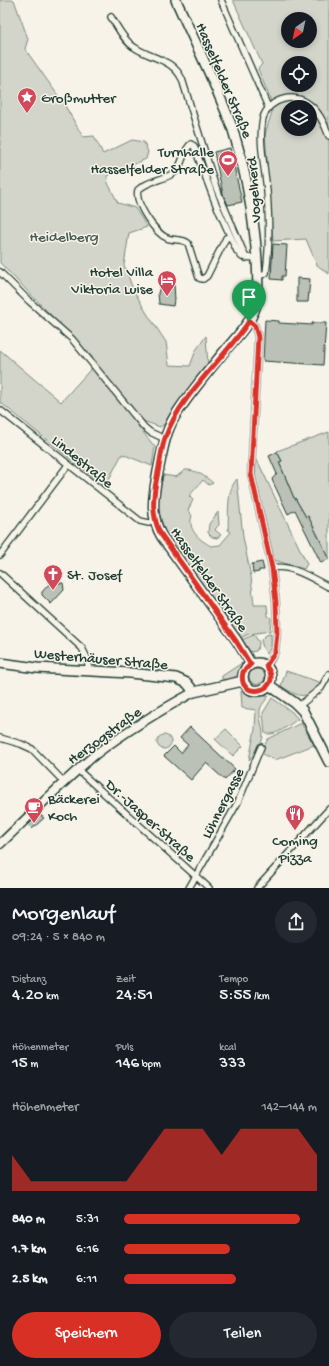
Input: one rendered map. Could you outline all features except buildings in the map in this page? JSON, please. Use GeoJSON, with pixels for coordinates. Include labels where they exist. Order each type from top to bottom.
{"type":"FeatureCollection","features":[{"type":"Feature","properties":{"kind":"main road","name":"Hasselfelder Straße"},"geometry":{"type":"LineString","coordinates":[[176,0],[217,91],[236,142],[250,202],[256,258],[256,302],[249,321],[180,409],[172,422],[165,439],[154,494],[153,512],[160,533],[169,548],[234,637],[251,664]]}},
{"type":"Feature","properties":{"kind":"main road","name":"Westerhäuser Straße"},"geometry":{"type":"LineString","coordinates":[[0,663],[51,669],[176,678],[188,683],[194,692]]}},
{"type":"Feature","properties":{"kind":"main road"},"geometry":{"type":"LineString","coordinates":[[259,663],[266,666],[271,674],[269,685],[264,689],[255,691],[249,688],[243,681],[243,672],[251,664],[259,663]]}},
{"type":"Feature","properties":{"kind":"main road","name":"Herzogstraße"},"geometry":{"type":"LineString","coordinates":[[194,692],[243,681]]}},
{"type":"Feature","properties":{"kind":"main road"},"geometry":{"type":"LineString","coordinates":[[269,685],[299,706],[309,720],[329,762]]}},
{"type":"Feature","properties":{"kind":"street","name":"Hasselfelder Straße"},"geometry":{"type":"LineString","coordinates":[[221,0],[268,107]]}},
{"type":"Feature","properties":{"kind":"street"},"geometry":{"type":"LineString","coordinates":[[111,17],[131,45],[172,65],[178,70],[215,185],[246,258]]}},
{"type":"Feature","properties":{"kind":"street"},"geometry":{"type":"LineString","coordinates":[[268,107],[277,101],[292,98],[303,100],[311,105],[318,114],[329,136]]}},
{"type":"Feature","properties":{"kind":"street","name":"Vogelherd"},"geometry":{"type":"LineString","coordinates":[[257,277],[266,273],[268,258],[267,193],[262,128],[264,116],[268,107]]}},
{"type":"Feature","properties":{"kind":"street"},"geometry":{"type":"LineString","coordinates":[[230,237],[226,238],[207,276],[204,279],[198,278],[188,243],[186,241],[170,239],[162,235],[141,210],[137,199],[138,190],[144,184],[174,173],[184,157],[187,147],[191,144],[198,152],[202,170],[239,255],[246,258],[256,258]]}},
{"type":"Feature","properties":{"kind":"street"},"geometry":{"type":"LineString","coordinates":[[0,272],[29,301],[72,339],[144,427],[150,432],[165,439]]}},
{"type":"Feature","properties":{"kind":"street"},"geometry":{"type":"LineString","coordinates":[[249,321],[255,326],[258,337],[251,474],[272,568],[276,602],[277,640],[274,656],[266,666]]}},
{"type":"Feature","properties":{"kind":"street","name":"Lindestraße"},"geometry":{"type":"LineString","coordinates":[[0,410],[140,521],[155,521]]}},
{"type":"Feature","properties":{"kind":"street"},"geometry":{"type":"LineString","coordinates":[[0,555],[68,465]]}},
{"type":"Feature","properties":{"kind":"street"},"geometry":{"type":"LineString","coordinates":[[272,568],[277,567],[296,571],[329,587]]}},
{"type":"Feature","properties":{"kind":"street"},"geometry":{"type":"LineString","coordinates":[[0,573],[82,648],[88,660],[88,671]]}},
{"type":"Feature","properties":{"kind":"street"},"geometry":{"type":"LineString","coordinates":[[299,706],[321,688],[327,681],[329,674]]}},
{"type":"Feature","properties":{"kind":"street","name":"Herzogstraße"},"geometry":{"type":"LineString","coordinates":[[0,844],[64,782],[97,754],[170,705],[194,692]]}},
{"type":"Feature","properties":{"kind":"street"},"geometry":{"type":"LineString","coordinates":[[0,738],[32,749],[64,782]]}},
{"type":"Feature","properties":{"kind":"street","name":"Lühnergasse"},"geometry":{"type":"LineString","coordinates":[[189,888],[238,802],[261,747]]}},
{"type":"Feature","properties":{"kind":"street","name":"Dr.-Jasper-Straße"},"geometry":{"type":"LineString","coordinates":[[78,770],[209,888]]}},
{"type":"Feature","properties":{"kind":"street"},"geometry":{"type":"LineString","coordinates":[[257,888],[329,809]]}},
{"type":"Feature","properties":{"kind":"green space","name":"Heidelberg"},"geometry":{"type":"Polygon","coordinates":[[[0,0],[14,0],[28,39],[25,49],[64,104],[83,137],[94,136],[103,154],[132,140],[144,142],[148,152],[146,159],[107,176],[108,183],[118,203],[135,208],[147,227],[129,233],[124,265],[133,289],[166,342],[169,365],[190,366],[196,350],[206,336],[208,366],[169,421],[160,427],[143,421],[138,426],[155,447],[152,466],[122,454],[105,487],[0,402],[0,350],[61,402],[97,362],[0,263],[0,0]]]}},
{"type":"Feature","properties":{"kind":"green space"},"geometry":{"type":"Polygon","coordinates":[[[233,0],[329,0],[329,274],[317,265],[306,239],[273,241],[265,134],[272,112],[271,101],[258,69],[262,64],[233,0]]]}},
{"type":"Feature","properties":{"kind":"green space"},"geometry":{"type":"Polygon","coordinates":[[[329,432],[329,558],[308,516],[306,517],[294,498],[279,462],[282,461],[277,451],[329,432]]]}},
{"type":"Feature","properties":{"kind":"green space"},"geometry":{"type":"Polygon","coordinates":[[[256,460],[307,564],[304,569],[274,560],[255,476],[256,460]]]}},
{"type":"Feature","properties":{"kind":"green space"},"geometry":{"type":"Polygon","coordinates":[[[185,470],[196,472],[213,483],[209,485],[203,480],[189,496],[193,500],[188,510],[192,516],[191,525],[195,534],[202,541],[211,546],[220,545],[231,532],[228,530],[229,503],[233,484],[237,479],[243,537],[251,577],[254,605],[267,605],[268,616],[271,618],[270,631],[249,634],[240,638],[165,532],[157,505],[163,475],[176,477],[185,470]]]}},
{"type":"Feature","properties":{"kind":"green space"},"geometry":{"type":"Polygon","coordinates":[[[218,512],[219,525],[215,530],[221,535],[217,538],[212,537],[208,533],[209,524],[218,512]]]}},
{"type":"Feature","properties":{"kind":"green space"},"geometry":{"type":"Polygon","coordinates":[[[271,634],[271,647],[267,654],[263,648],[261,640],[266,635],[271,634]]]}},
{"type":"Feature","properties":{"kind":"green space"},"geometry":{"type":"Polygon","coordinates":[[[254,635],[259,642],[259,645],[256,651],[251,652],[241,640],[254,635]]]}},
{"type":"Feature","properties":{"kind":"green space"},"geometry":{"type":"Polygon","coordinates":[[[242,663],[242,667],[236,676],[226,680],[222,679],[222,676],[242,663]]]}},
{"type":"Feature","properties":{"kind":"green space"},"geometry":{"type":"Polygon","coordinates":[[[257,669],[262,670],[265,675],[264,681],[257,685],[250,681],[249,676],[251,671],[257,669]]]}},
{"type":"Feature","properties":{"kind":"green space"},"geometry":{"type":"Polygon","coordinates":[[[286,671],[319,682],[320,684],[310,693],[301,696],[297,695],[281,686],[286,671]]]}},
{"type":"Feature","properties":{"kind":"green space"},"geometry":{"type":"Polygon","coordinates":[[[241,691],[254,697],[269,696],[262,704],[260,710],[263,735],[262,742],[249,760],[255,729],[256,710],[242,708],[241,691]]]}},
{"type":"Feature","properties":{"kind":"green space"},"geometry":{"type":"Polygon","coordinates":[[[272,698],[292,712],[298,719],[282,730],[269,734],[265,733],[263,713],[272,698]]]}},
{"type":"Feature","properties":{"kind":"green space"},"geometry":{"type":"Polygon","coordinates":[[[301,723],[314,745],[275,760],[260,753],[268,739],[301,723]]]}},
{"type":"Feature","properties":{"kind":"green space"},"geometry":{"type":"Polygon","coordinates":[[[226,729],[243,746],[233,756],[215,739],[226,729]]]}},
{"type":"Feature","properties":{"kind":"green space"},"geometry":{"type":"Polygon","coordinates":[[[164,735],[169,737],[171,742],[169,747],[164,749],[159,747],[157,742],[159,737],[164,735]]]}},
{"type":"Feature","properties":{"kind":"place","name":"Großmutter"},"geometry":{"type":"Point","coordinates":[27,114]}},
{"type":"Feature","properties":{"kind":"place","name":"Turnhalle Hasselfelder Straße"},"geometry":{"type":"Point","coordinates":[228,177]}},
{"type":"Feature","properties":{"kind":"place","name":"Hotel Villa Viktoria Luise"},"geometry":{"type":"Point","coordinates":[167,297]}},
{"type":"Feature","properties":{"kind":"place","name":"St. Josef"},"geometry":{"type":"Point","coordinates":[53,591]}},
{"type":"Feature","properties":{"kind":"place","name":"Bäckerei Koch"},"geometry":{"type":"Point","coordinates":[34,824]}},
{"type":"Feature","properties":{"kind":"place","name":"Coming Pizza"},"geometry":{"type":"Point","coordinates":[295,831]}},
{"type":"Feature","properties":{"kind":"route"},"geometry":{"type":"LineString","coordinates":[[249,321],[255,326],[258,337],[251,474],[272,568],[276,602],[277,633],[274,656],[266,666],[269,669],[271,678],[269,685],[262,690],[257,691],[249,688],[243,681],[243,672],[246,667],[251,664],[194,581],[169,548],[160,533],[153,512],[154,494],[162,447],[175,416],[249,321]]}}]}
